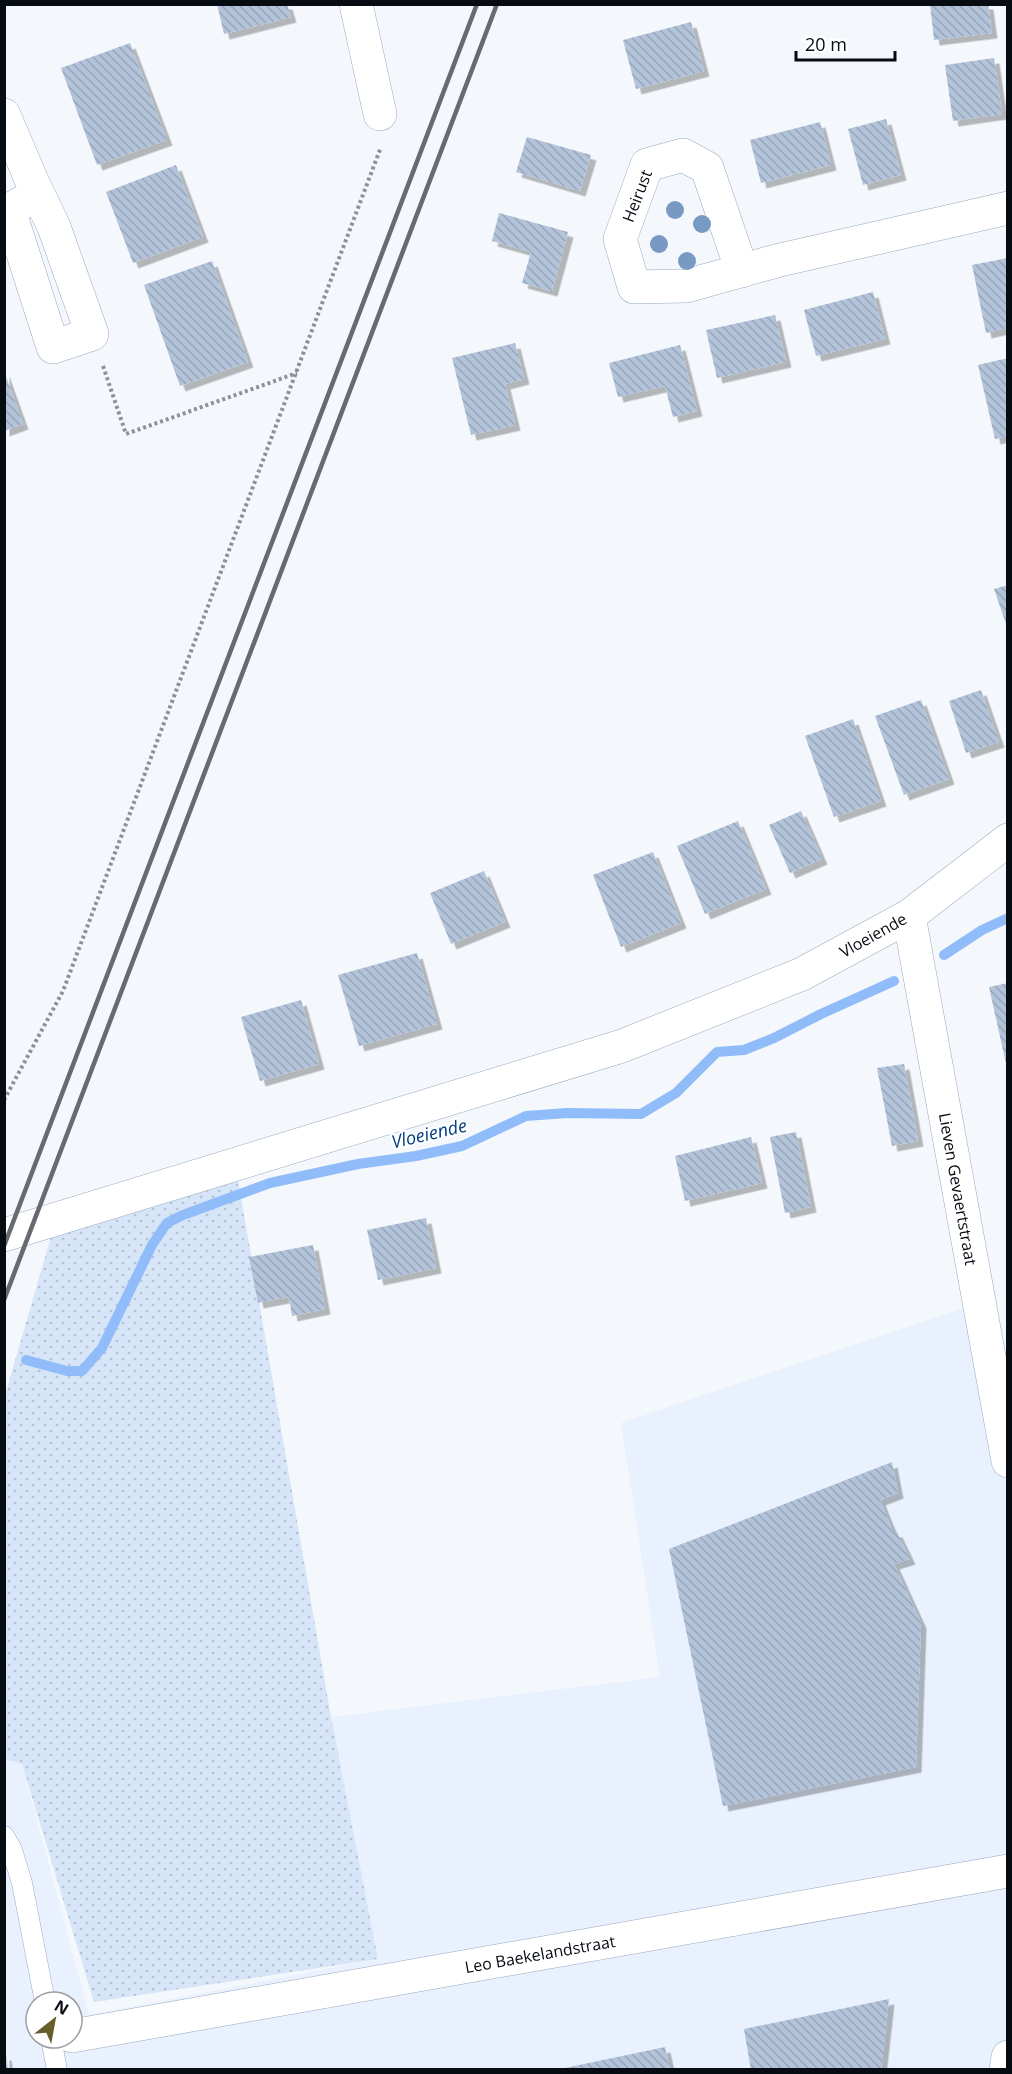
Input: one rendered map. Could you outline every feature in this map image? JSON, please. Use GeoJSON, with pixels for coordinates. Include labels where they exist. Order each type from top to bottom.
{"type":"FeatureCollection","features":[{"type":"Feature","properties":{"kind":"street"},"geometry":{"type":"LineString","coordinates":[[356,4],[380,114]]}},
{"type":"Feature","properties":{"kind":"street"},"geometry":{"type":"LineString","coordinates":[[4,116],[38,194],[9,210],[53,346],[92,334]]}},
{"type":"Feature","properties":{"kind":"street"},"geometry":{"type":"LineString","coordinates":[[742,271],[780,260],[1008,208]]}},
{"type":"Feature","properties":{"kind":"street","name":"Vloeiende"},"geometry":{"type":"LineString","coordinates":[[4,1235],[622,1046],[802,974],[909,916],[1008,840]]}},
{"type":"Feature","properties":{"kind":"street","name":"Lieven Gevaertstraat"},"geometry":{"type":"LineString","coordinates":[[909,916],[1008,1461]]}},
{"type":"Feature","properties":{"kind":"street","name":"Leo Baekelandstraat"},"geometry":{"type":"LineString","coordinates":[[84,2039],[1008,1871]]}},
{"type":"Feature","properties":{"kind":"street"},"geometry":{"type":"LineString","coordinates":[[1006,2070],[1008,2057]]}},
{"type":"Feature","properties":{"kind":"lane"},"geometry":{"type":"LineString","coordinates":[[4,1836],[12,1850],[22,1883],[43,1990]]}},
{"type":"Feature","properties":{"kind":"path"},"geometry":{"type":"LineString","coordinates":[[4,1100],[63,991],[381,148],[380,114]]}},
{"type":"Feature","properties":{"kind":"path"},"geometry":{"type":"LineString","coordinates":[[92,334],[126,434],[297,373]]}},
{"type":"Feature","properties":{"kind":"shaded area"},"geometry":{"type":"Polygon","coordinates":[[[238,1180],[331,1717],[378,1959],[94,2002],[22,1764],[5,1759],[5,1395],[51,1237],[238,1180]]]}},
{"type":"Feature","properties":{"kind":"shaded area"},"geometry":{"type":"Polygon","coordinates":[[[967,1307],[1007,1363],[1007,2069],[5,2069],[4,1759],[22,1764],[82,1990],[24,1990],[24,2050],[84,2050],[84,1996],[89,2015],[378,1959],[331,1717],[660,1677],[621,1423],[967,1307]]]}},
{"type":"Feature","properties":{"kind":"building"},"geometry":{"type":"Polygon","coordinates":[[[217,4],[287,4],[291,17],[224,34],[217,4]]]}},
{"type":"Feature","properties":{"kind":"building"},"geometry":{"type":"Polygon","coordinates":[[[930,4],[988,4],[992,33],[934,40],[930,4]]]}},
{"type":"Feature","properties":{"kind":"building"},"geometry":{"type":"Polygon","coordinates":[[[691,22],[704,71],[636,89],[623,40],[691,22]]]}},
{"type":"Feature","properties":{"kind":"building"},"geometry":{"type":"Polygon","coordinates":[[[130,43],[167,140],[97,165],[61,68],[130,43]]]}},
{"type":"Feature","properties":{"kind":"building"},"geometry":{"type":"Polygon","coordinates":[[[994,58],[1002,114],[953,121],[945,65],[994,58]]]}},
{"type":"Feature","properties":{"kind":"building"},"geometry":{"type":"Polygon","coordinates":[[[886,119],[901,175],[863,185],[848,129],[886,119]]]}},
{"type":"Feature","properties":{"kind":"building"},"geometry":{"type":"Polygon","coordinates":[[[820,122],[831,165],[761,183],[750,140],[820,122]]]}},
{"type":"Feature","properties":{"kind":"building"},"geometry":{"type":"Polygon","coordinates":[[[527,137],[591,155],[580,191],[516,172],[527,137]]]}},
{"type":"Feature","properties":{"kind":"building"},"geometry":{"type":"Polygon","coordinates":[[[176,165],[203,237],[133,263],[106,192],[176,165]]]}},
{"type":"Feature","properties":{"kind":"building"},"geometry":{"type":"Polygon","coordinates":[[[499,213],[568,232],[552,291],[522,283],[531,252],[492,241],[499,213]]]}},
{"type":"Feature","properties":{"kind":"building"},"geometry":{"type":"Polygon","coordinates":[[[1008,258],[1008,328],[986,333],[972,265],[1008,258]]]}},
{"type":"Feature","properties":{"kind":"building"},"geometry":{"type":"Polygon","coordinates":[[[212,261],[248,362],[180,386],[144,285],[212,261]]]}},
{"type":"Feature","properties":{"kind":"building"},"geometry":{"type":"Polygon","coordinates":[[[873,292],[885,339],[816,356],[804,310],[873,292]]]}},
{"type":"Feature","properties":{"kind":"building"},"geometry":{"type":"Polygon","coordinates":[[[775,315],[786,362],[717,378],[706,330],[775,315]]]}},
{"type":"Feature","properties":{"kind":"building"},"geometry":{"type":"Polygon","coordinates":[[[515,343],[524,379],[505,384],[515,425],[471,435],[452,358],[515,343]]]}},
{"type":"Feature","properties":{"kind":"building"},"geometry":{"type":"Polygon","coordinates":[[[680,345],[697,411],[673,417],[665,386],[618,397],[609,363],[680,345]]]}},
{"type":"Feature","properties":{"kind":"building"},"geometry":{"type":"Polygon","coordinates":[[[1008,358],[1008,436],[995,439],[978,365],[1008,358]]]}},
{"type":"Feature","properties":{"kind":"building"},"geometry":{"type":"Polygon","coordinates":[[[4,371],[23,424],[4,431],[4,371]]]}},
{"type":"Feature","properties":{"kind":"building"},"geometry":{"type":"Polygon","coordinates":[[[1008,585],[1008,627],[1007,627],[994,589],[1008,585]]]}},
{"type":"Feature","properties":{"kind":"building"},"geometry":{"type":"Polygon","coordinates":[[[981,690],[999,742],[966,753],[949,701],[981,690]]]}},
{"type":"Feature","properties":{"kind":"building"},"geometry":{"type":"Polygon","coordinates":[[[921,700],[949,779],[904,795],[875,716],[921,700]]]}},
{"type":"Feature","properties":{"kind":"building"},"geometry":{"type":"Polygon","coordinates":[[[853,719],[881,801],[834,817],[805,736],[853,719]]]}},
{"type":"Feature","properties":{"kind":"building"},"geometry":{"type":"Polygon","coordinates":[[[801,811],[822,859],[790,873],[769,825],[801,811]]]}},
{"type":"Feature","properties":{"kind":"building"},"geometry":{"type":"Polygon","coordinates":[[[738,821],[766,889],[705,914],[677,846],[738,821]]]}},
{"type":"Feature","properties":{"kind":"building"},"geometry":{"type":"Polygon","coordinates":[[[653,852],[681,923],[621,947],[593,875],[653,852]]]}},
{"type":"Feature","properties":{"kind":"building"},"geometry":{"type":"Polygon","coordinates":[[[484,871],[505,922],[451,944],[430,893],[484,871]]]}},
{"type":"Feature","properties":{"kind":"building"},"geometry":{"type":"Polygon","coordinates":[[[417,953],[437,1024],[359,1046],[338,975],[417,953]]]}},
{"type":"Feature","properties":{"kind":"building"},"geometry":{"type":"Polygon","coordinates":[[[1008,983],[1008,1068],[1007,1068],[989,987],[1008,983]]]}},
{"type":"Feature","properties":{"kind":"building"},"geometry":{"type":"Polygon","coordinates":[[[301,1000],[319,1064],[260,1081],[241,1017],[301,1000]]]}},
{"type":"Feature","properties":{"kind":"building"},"geometry":{"type":"Polygon","coordinates":[[[904,1064],[918,1141],[892,1146],[877,1068],[904,1064]]]}},
{"type":"Feature","properties":{"kind":"building"},"geometry":{"type":"Polygon","coordinates":[[[796,1132],[811,1207],[785,1213],[770,1137],[796,1132]]]}},
{"type":"Feature","properties":{"kind":"building"},"geometry":{"type":"Polygon","coordinates":[[[751,1137],[762,1183],[685,1201],[675,1156],[751,1137]]]}},
{"type":"Feature","properties":{"kind":"building"},"geometry":{"type":"Polygon","coordinates":[[[426,1218],[436,1268],[378,1280],[367,1230],[426,1218]]]}},
{"type":"Feature","properties":{"kind":"building"},"geometry":{"type":"Polygon","coordinates":[[[313,1245],[325,1309],[292,1316],[289,1297],[258,1303],[249,1257],[313,1245]]]}},
{"type":"Feature","properties":{"kind":"building"},"geometry":{"type":"Polygon","coordinates":[[[892,1462],[898,1493],[880,1500],[893,1532],[897,1532],[910,1559],[894,1564],[921,1623],[916,1767],[723,1806],[669,1549],[892,1462]]]}},
{"type":"Feature","properties":{"kind":"building"},"geometry":{"type":"Polygon","coordinates":[[[889,1999],[881,2070],[751,2070],[744,2029],[889,1999]]]}},
{"type":"Feature","properties":{"kind":"building"},"geometry":{"type":"Polygon","coordinates":[[[665,2047],[670,2070],[565,2070],[565,2068],[665,2047]]]}},
{"type":"Feature","properties":{"kind":"building"},"geometry":{"type":"Polygon","coordinates":[[[4,2055],[6,2055],[8,2070],[4,2070],[4,2055]]]}},
{"type":"Feature","properties":{"kind":"waterway","name":"Vloeiende"},"geometry":{"type":"LineString","coordinates":[[944,955],[982,930],[1008,918]]}},
{"type":"Feature","properties":{"kind":"waterway","name":"Vloeiende"},"geometry":{"type":"LineString","coordinates":[[26,1360],[67,1371],[82,1371],[102,1348],[152,1245],[167,1223],[183,1215],[270,1183],[358,1164],[416,1156],[462,1146],[526,1116],[567,1113],[641,1114],[676,1093],[717,1052],[744,1050],[774,1038],[894,981]]}},
{"type":"Feature","properties":{"kind":"railway"},"geometry":{"type":"LineString","coordinates":[[4,1246],[477,4]]}},
{"type":"Feature","properties":{"kind":"railway"},"geometry":{"type":"LineString","coordinates":[[4,1300],[497,4]]}}]}
